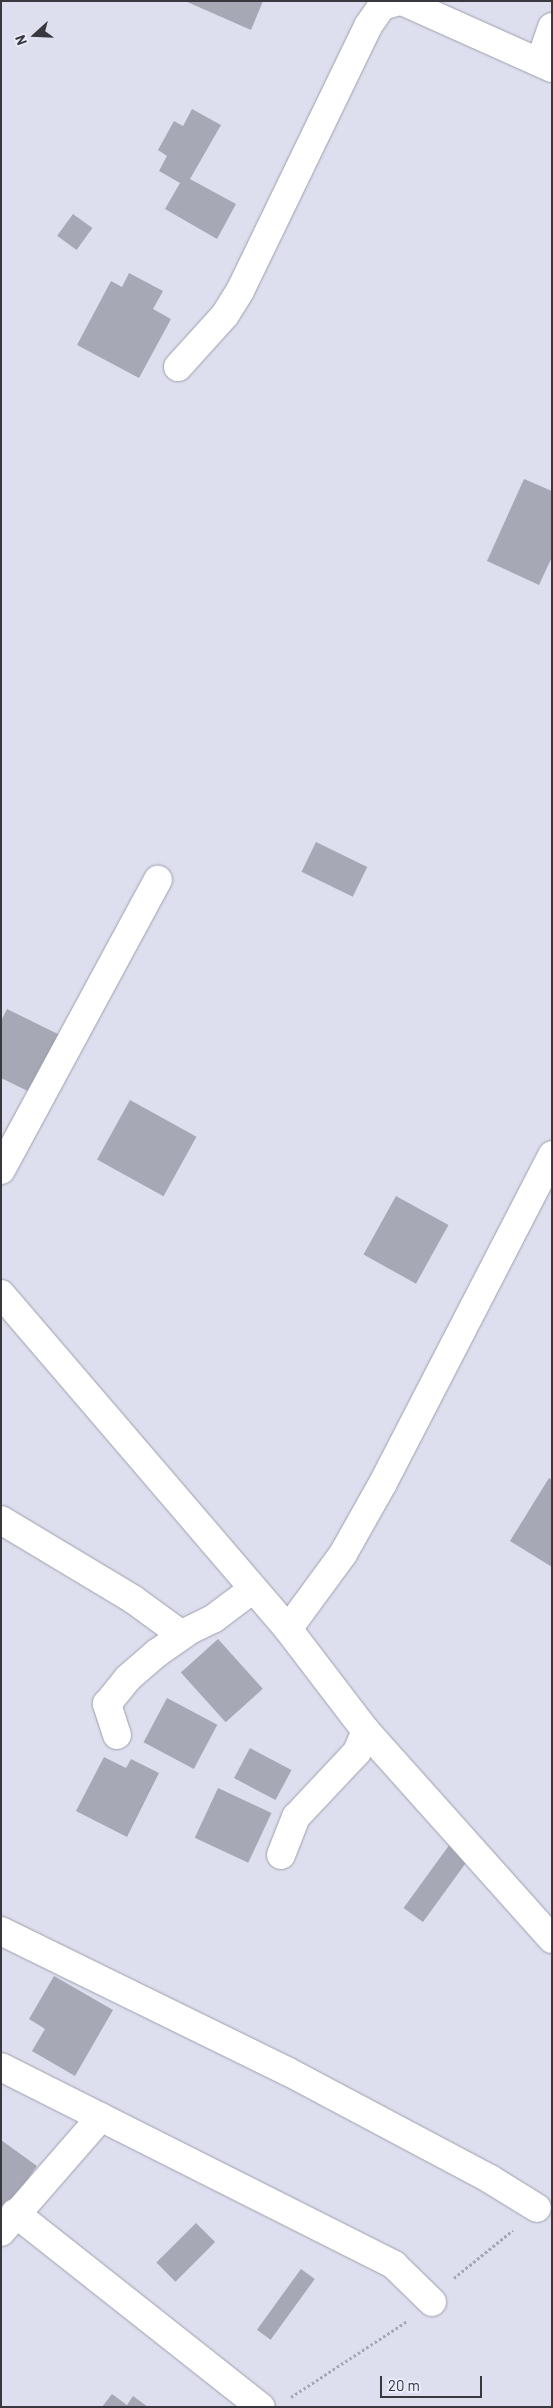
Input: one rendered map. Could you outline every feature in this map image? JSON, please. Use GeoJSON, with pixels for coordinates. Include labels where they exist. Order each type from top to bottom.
{"type":"FeatureCollection","features":[{"type":"Feature","properties":{"kind":"street"},"geometry":{"type":"LineString","coordinates":[[178,367],[225,315],[240,292],[368,26],[382,6],[401,1],[490,43],[546,66],[552,27]]}},
{"type":"Feature","properties":{"kind":"street"},"geometry":{"type":"LineString","coordinates":[[1,1170],[158,880]]}},
{"type":"Feature","properties":{"kind":"street"},"geometry":{"type":"LineString","coordinates":[[288,1629],[343,1554],[383,1483],[552,1155]]}},
{"type":"Feature","properties":{"kind":"street"},"geometry":{"type":"LineString","coordinates":[[1,1294],[288,1629],[366,1731],[552,1939]]}},
{"type":"Feature","properties":{"kind":"street"},"geometry":{"type":"LineString","coordinates":[[1,1520],[134,1600],[182,1635]]}},
{"type":"Feature","properties":{"kind":"street"},"geometry":{"type":"LineString","coordinates":[[117,1734],[107,1704],[144,1662],[182,1635],[213,1619],[253,1589]]}},
{"type":"Feature","properties":{"kind":"street"},"geometry":{"type":"LineString","coordinates":[[281,1855],[296,1817],[357,1752],[366,1731]]}},
{"type":"Feature","properties":{"kind":"street"},"geometry":{"type":"LineString","coordinates":[[1,1931],[287,2071],[490,2179],[537,2208]]}},
{"type":"Feature","properties":{"kind":"street"},"geometry":{"type":"LineString","coordinates":[[1,2067],[394,2265],[432,2302]]}},
{"type":"Feature","properties":{"kind":"street"},"geometry":{"type":"LineString","coordinates":[[101,2116],[8,2223],[261,2407]]}},
{"type":"Feature","properties":{"kind":"building"},"geometry":{"type":"Polygon","coordinates":[[[185,1],[263,1],[251,30],[185,1]]]}},
{"type":"Feature","properties":{"kind":"building"},"geometry":{"type":"Polygon","coordinates":[[[192,109],[221,125],[190,179],[236,204],[217,239],[165,209],[180,183],[159,171],[167,156],[158,150],[174,121],[183,126],[192,109]]]}},
{"type":"Feature","properties":{"kind":"building"},"geometry":{"type":"Polygon","coordinates":[[[73,214],[92,228],[77,250],[57,236],[73,214]]]}},
{"type":"Feature","properties":{"kind":"building"},"geometry":{"type":"Polygon","coordinates":[[[129,273],[163,291],[153,309],[171,319],[139,378],[77,345],[111,281],[122,287],[129,273]]]}},
{"type":"Feature","properties":{"kind":"building"},"geometry":{"type":"Polygon","coordinates":[[[524,479],[552,491],[552,557],[539,585],[487,561],[524,479]]]}},
{"type":"Feature","properties":{"kind":"building"},"geometry":{"type":"Polygon","coordinates":[[[316,842],[367,867],[353,897],[302,872],[316,842]]]}},
{"type":"Feature","properties":{"kind":"building"},"geometry":{"type":"Polygon","coordinates":[[[7,1009],[64,1037],[36,1095],[1,1078],[1,1021],[7,1009]]]}},
{"type":"Feature","properties":{"kind":"building"},"geometry":{"type":"Polygon","coordinates":[[[130,1100],[196,1137],[164,1196],[97,1159],[130,1100]]]}},
{"type":"Feature","properties":{"kind":"building"},"geometry":{"type":"Polygon","coordinates":[[[396,1196],[448,1225],[416,1284],[364,1255],[396,1196]]]}},
{"type":"Feature","properties":{"kind":"building"},"geometry":{"type":"Polygon","coordinates":[[[549,1478],[552,1480],[552,1567],[510,1541],[549,1478]]]}},
{"type":"Feature","properties":{"kind":"building"},"geometry":{"type":"Polygon","coordinates":[[[218,1639],[263,1689],[226,1722],[181,1672],[218,1639]]]}},
{"type":"Feature","properties":{"kind":"building"},"geometry":{"type":"Polygon","coordinates":[[[167,1698],[217,1725],[194,1769],[144,1742],[167,1698]]]}},
{"type":"Feature","properties":{"kind":"building"},"geometry":{"type":"Polygon","coordinates":[[[250,1748],[291,1770],[276,1800],[234,1778],[250,1748]]]}},
{"type":"Feature","properties":{"kind":"building"},"geometry":{"type":"Polygon","coordinates":[[[104,1757],[126,1768],[131,1759],[159,1773],[127,1837],[76,1811],[104,1757]]]}},
{"type":"Feature","properties":{"kind":"building"},"geometry":{"type":"Polygon","coordinates":[[[218,1788],[271,1813],[248,1863],[195,1838],[218,1788]]]}},
{"type":"Feature","properties":{"kind":"building"},"geometry":{"type":"Polygon","coordinates":[[[450,1844],[469,1858],[423,1922],[404,1908],[450,1844]]]}},
{"type":"Feature","properties":{"kind":"building"},"geometry":{"type":"Polygon","coordinates":[[[54,1976],[113,2010],[75,2076],[32,2051],[45,2029],[29,2019],[54,1976]]]}},
{"type":"Feature","properties":{"kind":"building"},"geometry":{"type":"Polygon","coordinates":[[[1,2140],[37,2166],[1,2216],[1,2140]]]}},
{"type":"Feature","properties":{"kind":"building"},"geometry":{"type":"Polygon","coordinates":[[[196,2223],[215,2242],[175,2282],[156,2263],[196,2223]]]}},
{"type":"Feature","properties":{"kind":"building"},"geometry":{"type":"Polygon","coordinates":[[[301,2269],[315,2279],[271,2340],[257,2330],[301,2269]]]}},
{"type":"Feature","properties":{"kind":"building"},"geometry":{"type":"Polygon","coordinates":[[[112,2394],[127,2405],[133,2396],[148,2407],[102,2407],[112,2394]]]}}]}
